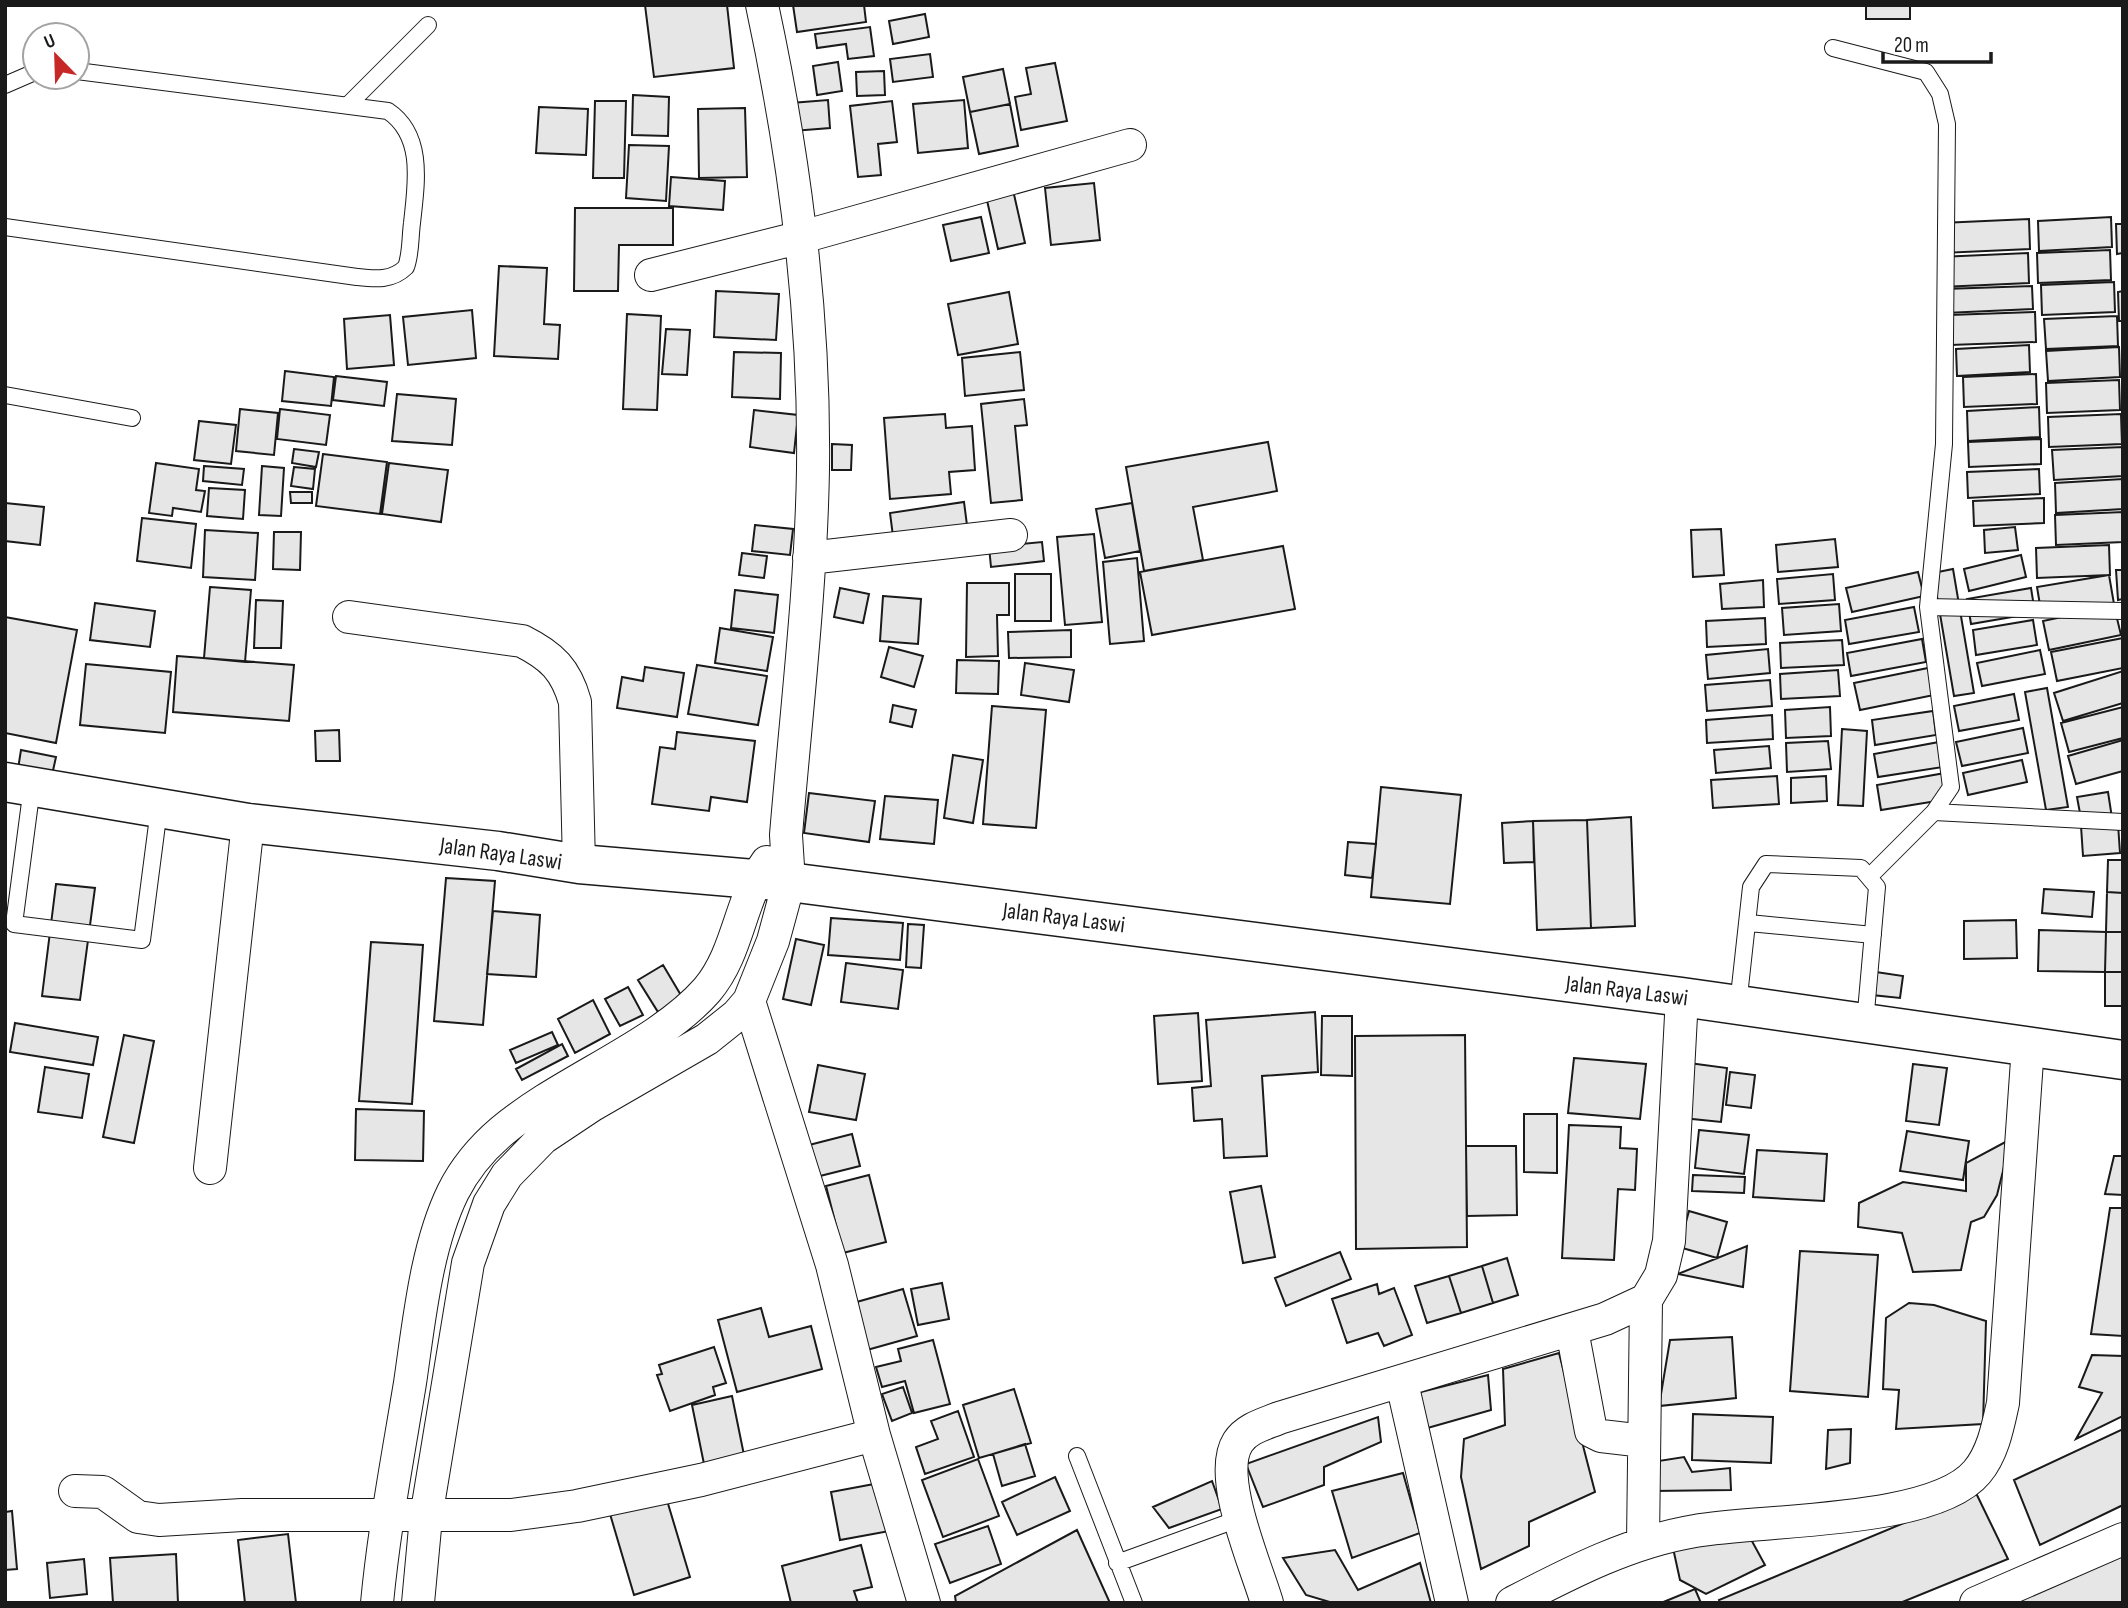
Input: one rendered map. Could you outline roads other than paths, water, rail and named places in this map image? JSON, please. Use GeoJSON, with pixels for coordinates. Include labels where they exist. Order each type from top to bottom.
{"type":"FeatureCollection","features":[{"type":"Feature","properties":{"kind":"main road","name":"Jalan Raya Laswi"},"geometry":{"type":"LineString","coordinates":[[19,785],[248,823],[498,851],[579,864],[772,880],[1682,997],[2123,1060]]}},
{"type":"Feature","properties":{"kind":"street"},"geometry":{"type":"LineString","coordinates":[[377,1603],[388,1515],[423,1300],[439,1233],[461,1176],[488,1143],[526,1112],[654,1032],[705,992],[772,880],[786,835],[813,471],[812,374],[802,237],[762,5]]}},
{"type":"Feature","properties":{"kind":"street"},"geometry":{"type":"LineString","coordinates":[[650,275],[802,237],[1130,145]]}},
{"type":"Feature","properties":{"kind":"street"},"geometry":{"type":"LineString","coordinates":[[808,558],[1011,535]]}},
{"type":"Feature","properties":{"kind":"street"},"geometry":{"type":"LineString","coordinates":[[349,617],[522,641],[540,650],[557,665],[569,679],[575,702],[579,864]]}},
{"type":"Feature","properties":{"kind":"street"},"geometry":{"type":"LineString","coordinates":[[210,1168],[248,823]]}},
{"type":"Feature","properties":{"kind":"street"},"geometry":{"type":"LineString","coordinates":[[418,1603],[426,1517],[468,1263],[489,1204],[507,1175],[543,1138],[591,1106],[707,1039],[737,1015],[749,1001],[773,941],[772,880]]}},
{"type":"Feature","properties":{"kind":"street"},"geometry":{"type":"LineString","coordinates":[[1643,1543],[1646,1300],[1661,1275],[1669,1241],[1682,997]]}},
{"type":"Feature","properties":{"kind":"street"},"geometry":{"type":"LineString","coordinates":[[749,1001],[832,1265],[874,1435],[924,1603]]}},
{"type":"Feature","properties":{"kind":"street"},"geometry":{"type":"LineString","coordinates":[[1512,1603],[1573,1572],[1643,1543],[1739,1525],[1874,1515],[1940,1496],[1976,1474],[1995,1436],[2003,1403],[2028,1046]]}},
{"type":"Feature","properties":{"kind":"street"},"geometry":{"type":"LineString","coordinates":[[1268,1603],[1241,1518],[1230,1465],[1233,1450],[1247,1432],[1279,1418],[1572,1330],[1618,1314],[1646,1300]]}},
{"type":"Feature","properties":{"kind":"street"},"geometry":{"type":"LineString","coordinates":[[1572,1330],[1591,1431],[1601,1436],[1644,1441]]}},
{"type":"Feature","properties":{"kind":"street"},"geometry":{"type":"LineString","coordinates":[[1402,1383],[1452,1603]]}},
{"type":"Feature","properties":{"kind":"street"},"geometry":{"type":"LineString","coordinates":[[75,1491],[103,1492],[138,1517],[159,1520],[242,1515],[511,1515],[577,1506],[701,1480],[874,1435]]}},
{"type":"Feature","properties":{"kind":"street"},"geometry":{"type":"LineString","coordinates":[[1976,1603],[2123,1539]]}},
{"type":"Feature","properties":{"kind":"lane"},"geometry":{"type":"LineString","coordinates":[[349,104],[428,25]]}},
{"type":"Feature","properties":{"kind":"lane"},"geometry":{"type":"LineString","coordinates":[[1833,48],[1926,72],[1940,94],[1947,124],[1944,444],[1928,607],[1951,786],[1934,812],[1870,876]]}},
{"type":"Feature","properties":{"kind":"lane"},"geometry":{"type":"LineString","coordinates":[[5,227],[357,277],[390,277],[405,267],[416,168],[412,143],[398,119],[388,111],[91,73]]}},
{"type":"Feature","properties":{"kind":"lane"},"geometry":{"type":"LineString","coordinates":[[5,395],[132,418]]}},
{"type":"Feature","properties":{"kind":"lane"},"geometry":{"type":"LineString","coordinates":[[1928,607],[2123,611]]}},
{"type":"Feature","properties":{"kind":"lane"},"geometry":{"type":"LineString","coordinates":[[19,785],[14,924],[142,940],[159,809]]}},
{"type":"Feature","properties":{"kind":"lane"},"geometry":{"type":"LineString","coordinates":[[1934,812],[2123,822]]}},
{"type":"Feature","properties":{"kind":"lane"},"geometry":{"type":"LineString","coordinates":[[1738,1005],[1751,887],[1766,864],[1845,866],[1861,869],[1877,887],[1865,1023]]}},
{"type":"Feature","properties":{"kind":"lane"},"geometry":{"type":"LineString","coordinates":[[1749,923],[1873,935]]}},
{"type":"Feature","properties":{"kind":"lane"},"geometry":{"type":"LineString","coordinates":[[1077,1456],[1134,1603]]}},
{"type":"Feature","properties":{"kind":"lane"},"geometry":{"type":"LineString","coordinates":[[1117,1563],[1241,1518]]}}]}
